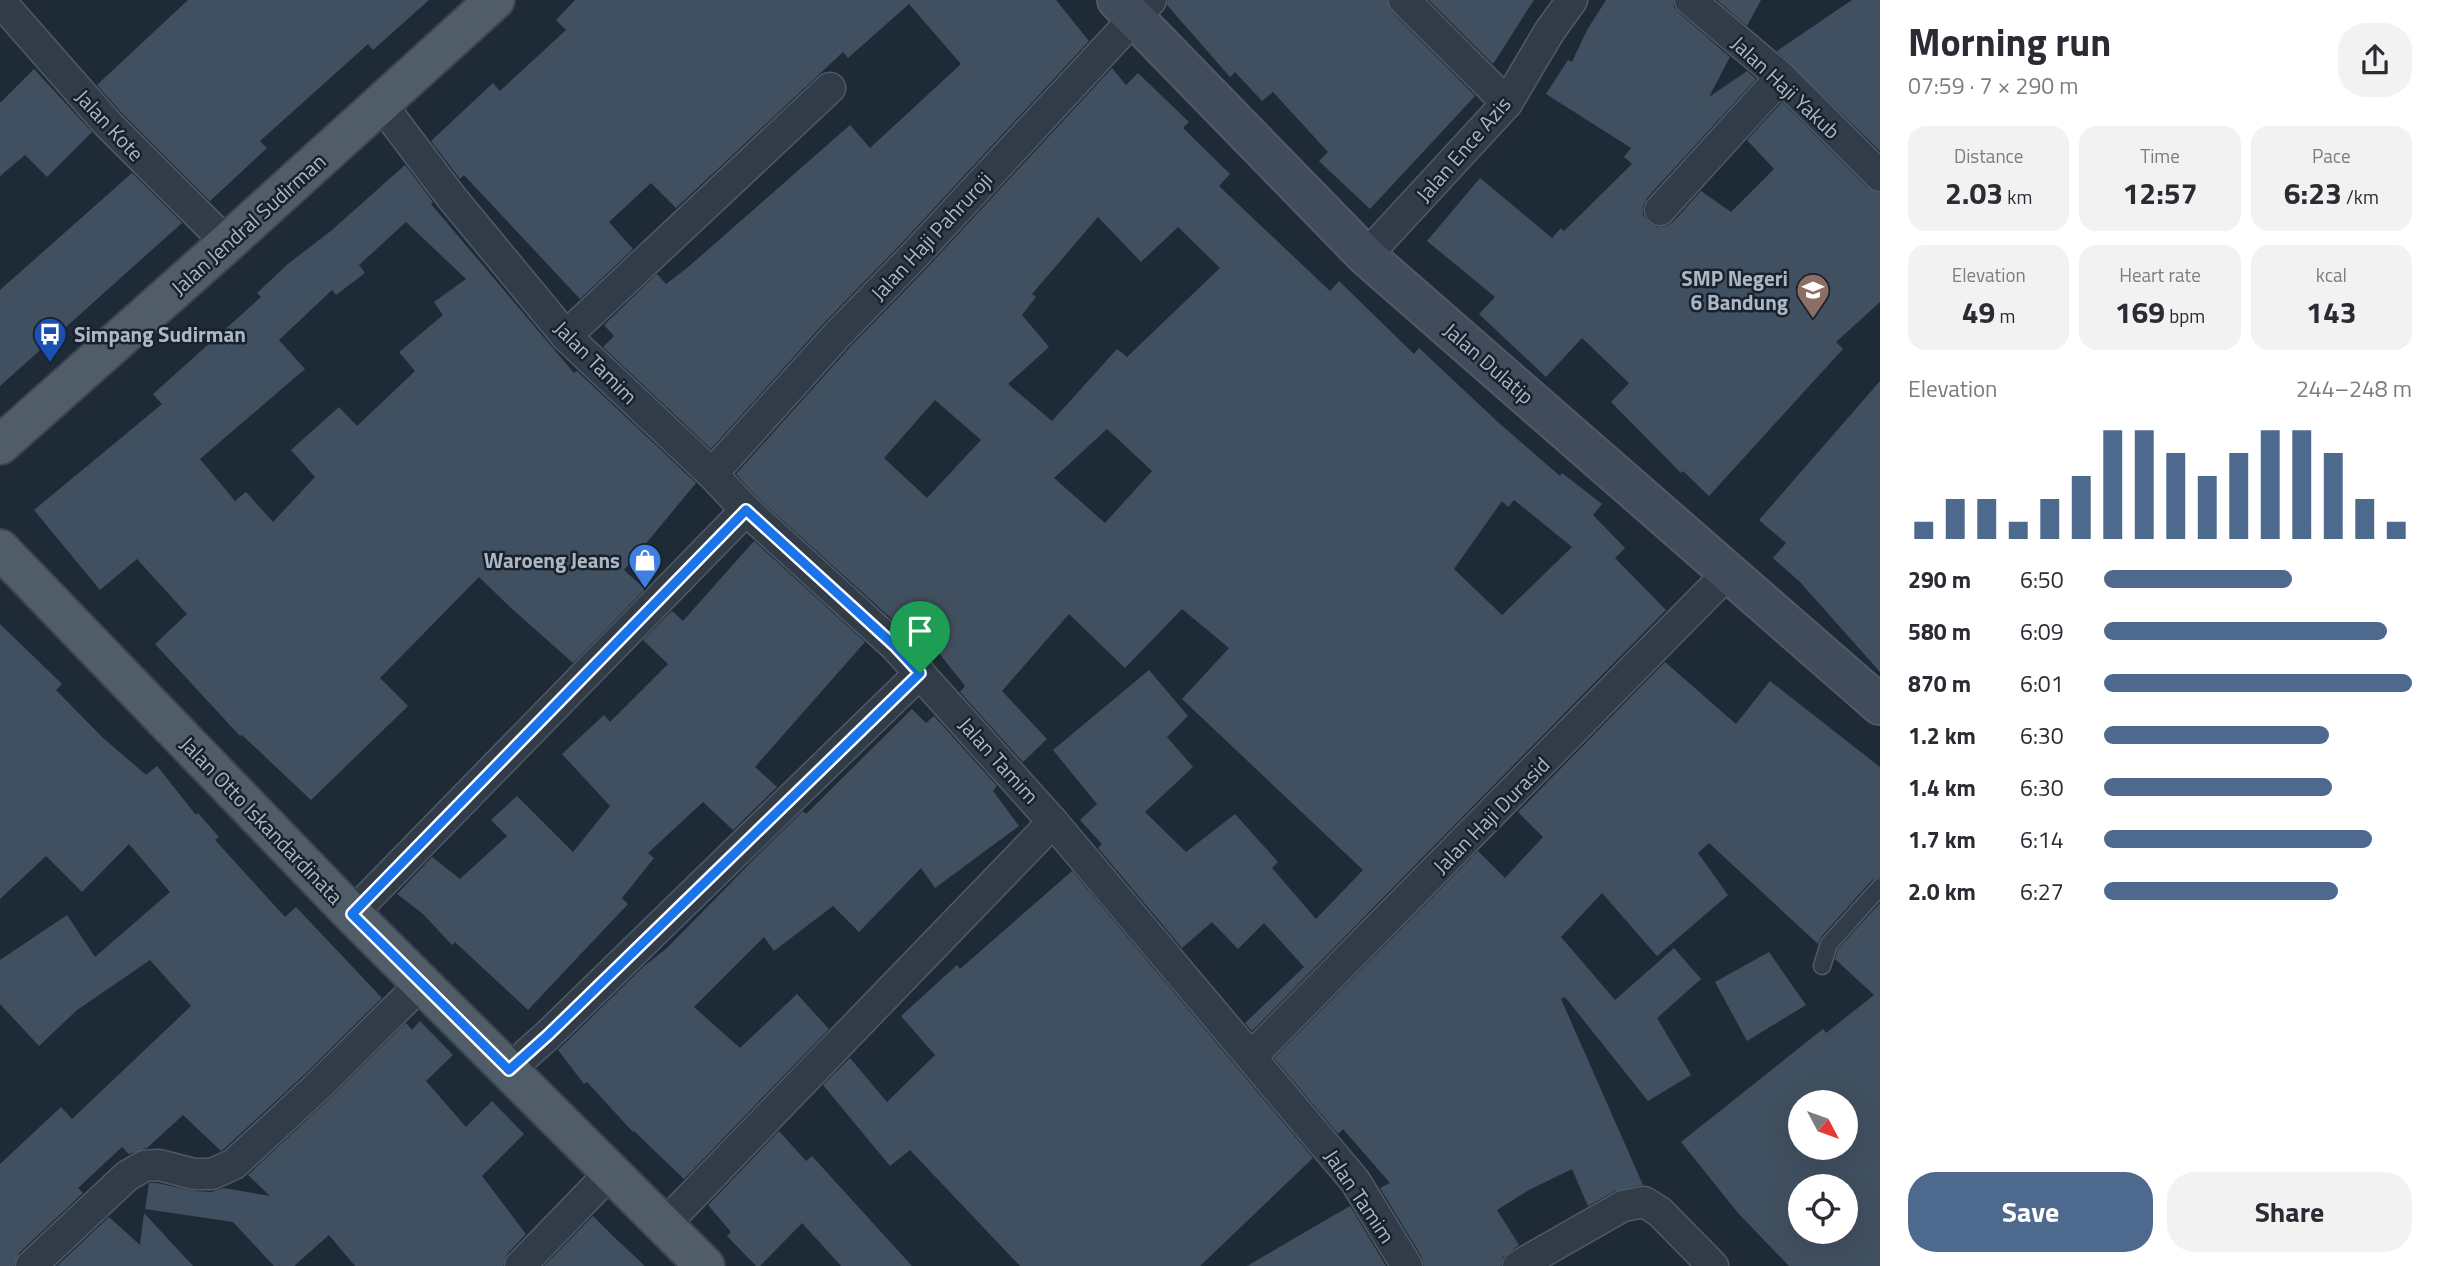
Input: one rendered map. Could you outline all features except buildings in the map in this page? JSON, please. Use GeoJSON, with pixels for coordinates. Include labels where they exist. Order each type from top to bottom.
{"type":"FeatureCollection","features":[{"type":"Feature","properties":{"kind":"main road","name":"Jalan Jendral Sudirman"},"geometry":{"type":"LineString","coordinates":[[0,445],[228,243],[495,0]]}},
{"type":"Feature","properties":{"kind":"main road","name":"Jalan Otto Iskandardinata"},"geometry":{"type":"LineString","coordinates":[[0,549],[352,914],[705,1266]]}},
{"type":"Feature","properties":{"kind":"street"},"geometry":{"type":"LineString","coordinates":[[1404,0],[1507,103]]}},
{"type":"Feature","properties":{"kind":"street","name":"Jalan Ence Azis"},"geometry":{"type":"LineString","coordinates":[[1366,256],[1507,103],[1549,32],[1572,0]]}},
{"type":"Feature","properties":{"kind":"street","name":"Jalan Haji Yakub"},"geometry":{"type":"LineString","coordinates":[[1690,0],[1781,77],[1880,176]]}},
{"type":"Feature","properties":{"kind":"street","name":"Jalan Kote"},"geometry":{"type":"LineString","coordinates":[[0,1],[108,124],[228,243]]}},
{"type":"Feature","properties":{"kind":"street","name":"Jalan Dulatip"},"geometry":{"type":"LineString","coordinates":[[1134,6],[1366,256],[1880,705]]}},
{"type":"Feature","properties":{"kind":"street","name":"Jalan Haji Pahruroji"},"geometry":{"type":"LineString","coordinates":[[712,474],[838,334],[912,258],[1134,6]]}},
{"type":"Feature","properties":{"kind":"street"},"geometry":{"type":"LineString","coordinates":[[1660,210],[1781,77]]}},
{"type":"Feature","properties":{"kind":"street"},"geometry":{"type":"LineString","coordinates":[[566,336],[830,88]]}},
{"type":"Feature","properties":{"kind":"street","name":"Jalan Tamim"},"geometry":{"type":"LineString","coordinates":[[382,104],[452,198],[566,336],[712,474],[746,510],[895,646],[1053,821],[1355,1181],[1407,1266]]}},
{"type":"Feature","properties":{"kind":"street"},"geometry":{"type":"LineString","coordinates":[[352,914],[746,510]]}},
{"type":"Feature","properties":{"kind":"street","name":"Jalan Haji Durasid"},"geometry":{"type":"LineString","coordinates":[[1251,1057],[1729,572]]}},
{"type":"Feature","properties":{"kind":"street"},"geometry":{"type":"LineString","coordinates":[[509,1070],[558,1026],[920,673]]}},
{"type":"Feature","properties":{"kind":"street"},"geometry":{"type":"LineString","coordinates":[[664,1225],[1053,821]]}},
{"type":"Feature","properties":{"kind":"street"},"geometry":{"type":"LineString","coordinates":[[31,1266],[128,1176],[144,1166],[159,1165],[194,1174],[212,1174],[234,1164],[422,983]]}},
{"type":"Feature","properties":{"kind":"street"},"geometry":{"type":"LineString","coordinates":[[520,1266],[611,1172]]}},
{"type":"Feature","properties":{"kind":"street"},"geometry":{"type":"LineString","coordinates":[[1518,1266],[1623,1206],[1644,1202],[1660,1212],[1713,1266]]}},
{"type":"Feature","properties":{"kind":"lane"},"geometry":{"type":"LineString","coordinates":[[1822,966],[1829,944],[1880,887]]}},
{"type":"Feature","properties":{"kind":"place","name":"SMP Negeri 6 Bandung"},"geometry":{"type":"Point","coordinates":[1813,320]}},
{"type":"Feature","properties":{"kind":"place","name":"Simpang Sudirman"},"geometry":{"type":"Point","coordinates":[50,364]}},
{"type":"Feature","properties":{"kind":"place","name":"Waroeng Jeans"},"geometry":{"type":"Point","coordinates":[645,590]}},
{"type":"Feature","properties":{"kind":"route"},"geometry":{"type":"LineString","coordinates":[[746,510],[895,646],[920,673],[509,1070],[352,914],[746,510]]}}]}
